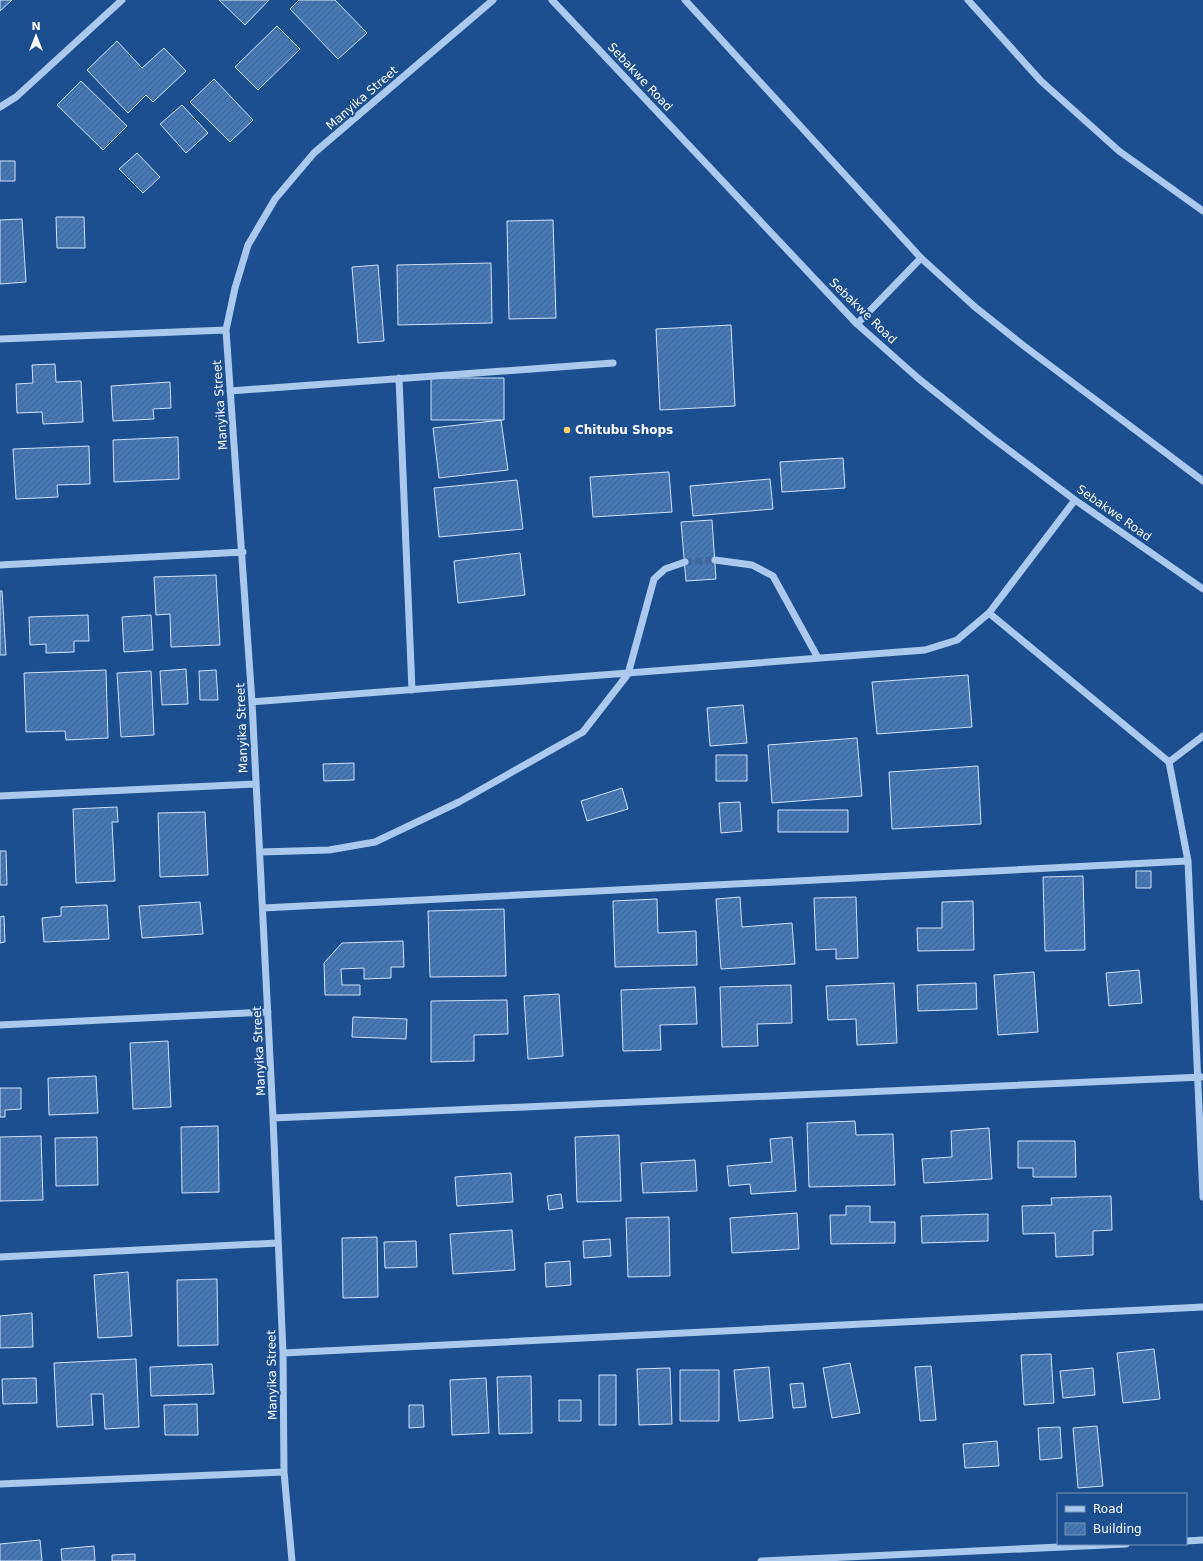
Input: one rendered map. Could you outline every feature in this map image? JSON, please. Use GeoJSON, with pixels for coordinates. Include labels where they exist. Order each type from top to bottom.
{"type":"FeatureCollection","features":[{"type":"Feature","properties":{"kind":"street"},"geometry":{"type":"LineString","coordinates":[[0,107],[16,97],[122,0]]}},
{"type":"Feature","properties":{"kind":"street","name":"Manyika Street"},"geometry":{"type":"LineString","coordinates":[[292,1561],[284,1472],[283,1352],[268,1012],[255,784],[252,702],[243,552],[226,330],[235,288],[248,245],[275,199],[314,153],[493,0]]}},
{"type":"Feature","properties":{"kind":"street","name":"Sebakwe Road"},"geometry":{"type":"LineString","coordinates":[[552,0],[857,324],[919,379],[1075,500],[1203,589]]}},
{"type":"Feature","properties":{"kind":"street"},"geometry":{"type":"LineString","coordinates":[[685,0],[921,258],[975,307],[1024,346],[1203,481]]}},
{"type":"Feature","properties":{"kind":"street"},"geometry":{"type":"LineString","coordinates":[[968,0],[1041,81],[1119,151],[1203,211]]}},
{"type":"Feature","properties":{"kind":"street"},"geometry":{"type":"LineString","coordinates":[[857,324],[921,258]]}},
{"type":"Feature","properties":{"kind":"street"},"geometry":{"type":"LineString","coordinates":[[0,339],[226,330]]}},
{"type":"Feature","properties":{"kind":"street"},"geometry":{"type":"LineString","coordinates":[[230,391],[613,363]]}},
{"type":"Feature","properties":{"kind":"street"},"geometry":{"type":"LineString","coordinates":[[399,378],[412,690]]}},
{"type":"Feature","properties":{"kind":"street"},"geometry":{"type":"LineString","coordinates":[[252,702],[925,650],[957,640],[989,613],[1075,500]]}},
{"type":"Feature","properties":{"kind":"street"},"geometry":{"type":"LineString","coordinates":[[0,566],[243,552]]}},
{"type":"Feature","properties":{"kind":"street"},"geometry":{"type":"LineString","coordinates":[[715,560],[752,565],[773,576],[818,658]]}},
{"type":"Feature","properties":{"kind":"street"},"geometry":{"type":"LineString","coordinates":[[260,852],[329,850],[375,842],[459,802],[583,732],[628,674],[654,579],[665,569],[685,562]]}},
{"type":"Feature","properties":{"kind":"street"},"geometry":{"type":"LineString","coordinates":[[989,613],[1169,762],[1188,861],[1200,1077],[1203,1196]]}},
{"type":"Feature","properties":{"kind":"street"},"geometry":{"type":"LineString","coordinates":[[1169,762],[1203,736]]}},
{"type":"Feature","properties":{"kind":"street"},"geometry":{"type":"LineString","coordinates":[[0,796],[255,784]]}},
{"type":"Feature","properties":{"kind":"street"},"geometry":{"type":"LineString","coordinates":[[263,908],[1188,861]]}},
{"type":"Feature","properties":{"kind":"street"},"geometry":{"type":"LineString","coordinates":[[0,1025],[268,1012]]}},
{"type":"Feature","properties":{"kind":"street"},"geometry":{"type":"LineString","coordinates":[[273,1118],[1200,1077]]}},
{"type":"Feature","properties":{"kind":"street"},"geometry":{"type":"LineString","coordinates":[[0,1257],[278,1243]]}},
{"type":"Feature","properties":{"kind":"street"},"geometry":{"type":"LineString","coordinates":[[283,1352],[1203,1307]]}},
{"type":"Feature","properties":{"kind":"street"},"geometry":{"type":"LineString","coordinates":[[0,1484],[284,1472]]}},
{"type":"Feature","properties":{"kind":"street"},"geometry":{"type":"LineString","coordinates":[[1187,1541],[1203,1540]]}},
{"type":"Feature","properties":{"kind":"street"},"geometry":{"type":"LineString","coordinates":[[761,1561],[1105,1545]]}},
{"type":"Feature","properties":{"kind":"building"},"geometry":{"type":"Polygon","coordinates":[[[0,0],[12,0],[0,11],[0,0]]]}},
{"type":"Feature","properties":{"kind":"building"},"geometry":{"type":"Polygon","coordinates":[[[219,0],[269,0],[245,25],[219,0]]]}},
{"type":"Feature","properties":{"kind":"building"},"geometry":{"type":"Polygon","coordinates":[[[299,0],[335,0],[367,33],[338,59],[290,9],[299,0]]]}},
{"type":"Feature","properties":{"kind":"building"},"geometry":{"type":"Polygon","coordinates":[[[277,26],[300,49],[258,90],[235,67],[277,26]]]}},
{"type":"Feature","properties":{"kind":"building"},"geometry":{"type":"Polygon","coordinates":[[[117,41],[142,68],[164,48],[186,71],[153,102],[146,95],[128,113],[87,70],[117,41]]]}},
{"type":"Feature","properties":{"kind":"building"},"geometry":{"type":"Polygon","coordinates":[[[214,79],[253,120],[230,142],[190,102],[214,79]]]}},
{"type":"Feature","properties":{"kind":"building"},"geometry":{"type":"Polygon","coordinates":[[[81,81],[127,126],[103,150],[57,105],[81,81]]]}},
{"type":"Feature","properties":{"kind":"building"},"geometry":{"type":"Polygon","coordinates":[[[182,105],[208,133],[186,153],[160,124],[182,105]]]}},
{"type":"Feature","properties":{"kind":"building"},"geometry":{"type":"Polygon","coordinates":[[[137,153],[160,177],[143,193],[119,169],[137,153]]]}},
{"type":"Feature","properties":{"kind":"building"},"geometry":{"type":"Polygon","coordinates":[[[0,161],[15,161],[15,181],[0,181],[0,161]]]}},
{"type":"Feature","properties":{"kind":"building"},"geometry":{"type":"Polygon","coordinates":[[[56,217],[84,217],[85,248],[57,248],[56,217]]]}},
{"type":"Feature","properties":{"kind":"building"},"geometry":{"type":"Polygon","coordinates":[[[22,219],[26,282],[0,284],[0,220],[22,219]]]}},
{"type":"Feature","properties":{"kind":"building"},"geometry":{"type":"Polygon","coordinates":[[[553,220],[556,318],[509,319],[507,221],[553,220]]]}},
{"type":"Feature","properties":{"kind":"building"},"geometry":{"type":"Polygon","coordinates":[[[491,263],[492,323],[398,325],[397,265],[491,263]]]}},
{"type":"Feature","properties":{"kind":"building"},"geometry":{"type":"Polygon","coordinates":[[[378,265],[384,341],[358,343],[352,267],[378,265]]]}},
{"type":"Feature","properties":{"kind":"building"},"geometry":{"type":"Polygon","coordinates":[[[731,325],[735,406],[660,410],[656,329],[731,325]]]}},
{"type":"Feature","properties":{"kind":"building"},"geometry":{"type":"Polygon","coordinates":[[[55,364],[56,382],[81,381],[83,422],[43,424],[42,412],[17,413],[16,384],[33,383],[32,365],[55,364]]]}},
{"type":"Feature","properties":{"kind":"building"},"geometry":{"type":"Polygon","coordinates":[[[431,378],[504,378],[504,420],[431,420],[431,378]]]}},
{"type":"Feature","properties":{"kind":"building"},"geometry":{"type":"Polygon","coordinates":[[[170,382],[171,408],[153,409],[154,419],[113,421],[111,386],[170,382]]]}},
{"type":"Feature","properties":{"kind":"building"},"geometry":{"type":"Polygon","coordinates":[[[501,420],[508,470],[439,478],[433,428],[501,420]]]}},
{"type":"Feature","properties":{"kind":"building"},"geometry":{"type":"Polygon","coordinates":[[[178,437],[179,479],[114,482],[113,440],[178,437]]]}},
{"type":"Feature","properties":{"kind":"building"},"geometry":{"type":"Polygon","coordinates":[[[89,446],[90,484],[57,485],[58,497],[16,499],[13,449],[89,446]]]}},
{"type":"Feature","properties":{"kind":"building"},"geometry":{"type":"Polygon","coordinates":[[[843,458],[845,488],[782,492],[780,462],[843,458]]]}},
{"type":"Feature","properties":{"kind":"building"},"geometry":{"type":"Polygon","coordinates":[[[669,472],[672,512],[593,517],[590,477],[669,472]]]}},
{"type":"Feature","properties":{"kind":"building"},"geometry":{"type":"Polygon","coordinates":[[[770,479],[773,509],[693,516],[690,486],[770,479]]]}},
{"type":"Feature","properties":{"kind":"building"},"geometry":{"type":"Polygon","coordinates":[[[517,480],[523,529],[439,537],[434,488],[517,480]]]}},
{"type":"Feature","properties":{"kind":"building"},"geometry":{"type":"Polygon","coordinates":[[[712,520],[716,579],[686,581],[681,522],[712,520]]]}},
{"type":"Feature","properties":{"kind":"building"},"geometry":{"type":"Polygon","coordinates":[[[520,553],[525,595],[458,603],[454,561],[520,553]]]}},
{"type":"Feature","properties":{"kind":"building"},"geometry":{"type":"Polygon","coordinates":[[[216,575],[220,645],[171,647],[170,614],[156,615],[154,577],[216,575]]]}},
{"type":"Feature","properties":{"kind":"building"},"geometry":{"type":"Polygon","coordinates":[[[0,591],[2,591],[6,655],[0,655],[0,591]]]}},
{"type":"Feature","properties":{"kind":"building"},"geometry":{"type":"Polygon","coordinates":[[[88,615],[89,641],[74,641],[74,652],[46,653],[46,644],[30,645],[29,617],[88,615]]]}},
{"type":"Feature","properties":{"kind":"building"},"geometry":{"type":"Polygon","coordinates":[[[151,615],[153,650],[124,652],[122,617],[151,615]]]}},
{"type":"Feature","properties":{"kind":"building"},"geometry":{"type":"Polygon","coordinates":[[[186,669],[188,704],[162,705],[160,671],[186,669]]]}},
{"type":"Feature","properties":{"kind":"building"},"geometry":{"type":"Polygon","coordinates":[[[106,670],[108,738],[66,740],[65,731],[26,732],[24,673],[106,670]]]}},
{"type":"Feature","properties":{"kind":"building"},"geometry":{"type":"Polygon","coordinates":[[[216,670],[218,700],[200,700],[199,671],[216,670]]]}},
{"type":"Feature","properties":{"kind":"building"},"geometry":{"type":"Polygon","coordinates":[[[151,671],[154,735],[121,737],[117,673],[151,671]]]}},
{"type":"Feature","properties":{"kind":"building"},"geometry":{"type":"Polygon","coordinates":[[[968,675],[972,727],[877,734],[872,682],[968,675]]]}},
{"type":"Feature","properties":{"kind":"building"},"geometry":{"type":"Polygon","coordinates":[[[743,705],[747,743],[710,746],[707,708],[743,705]]]}},
{"type":"Feature","properties":{"kind":"building"},"geometry":{"type":"Polygon","coordinates":[[[857,738],[862,796],[772,803],[768,745],[857,738]]]}},
{"type":"Feature","properties":{"kind":"building"},"geometry":{"type":"Polygon","coordinates":[[[716,755],[747,755],[747,781],[716,781],[716,755]]]}},
{"type":"Feature","properties":{"kind":"building"},"geometry":{"type":"Polygon","coordinates":[[[354,763],[354,780],[324,781],[323,764],[354,763]]]}},
{"type":"Feature","properties":{"kind":"building"},"geometry":{"type":"Polygon","coordinates":[[[978,766],[981,824],[892,829],[889,772],[978,766]]]}},
{"type":"Feature","properties":{"kind":"building"},"geometry":{"type":"Polygon","coordinates":[[[622,788],[628,809],[587,821],[581,801],[622,788]]]}},
{"type":"Feature","properties":{"kind":"building"},"geometry":{"type":"Polygon","coordinates":[[[740,802],[742,831],[721,833],[719,803],[740,802]]]}},
{"type":"Feature","properties":{"kind":"building"},"geometry":{"type":"Polygon","coordinates":[[[117,807],[118,822],[112,822],[115,881],[76,883],[73,809],[117,807]]]}},
{"type":"Feature","properties":{"kind":"building"},"geometry":{"type":"Polygon","coordinates":[[[778,810],[848,810],[848,832],[778,832],[778,810]]]}},
{"type":"Feature","properties":{"kind":"building"},"geometry":{"type":"Polygon","coordinates":[[[205,812],[208,875],[160,877],[158,813],[205,812]]]}},
{"type":"Feature","properties":{"kind":"building"},"geometry":{"type":"Polygon","coordinates":[[[0,851],[6,851],[7,885],[0,885],[0,851]]]}},
{"type":"Feature","properties":{"kind":"building"},"geometry":{"type":"Polygon","coordinates":[[[1136,871],[1151,871],[1151,888],[1136,888],[1136,871]]]}},
{"type":"Feature","properties":{"kind":"building"},"geometry":{"type":"Polygon","coordinates":[[[1083,876],[1085,950],[1045,951],[1043,877],[1083,876]]]}},
{"type":"Feature","properties":{"kind":"building"},"geometry":{"type":"Polygon","coordinates":[[[740,897],[742,927],[792,923],[795,964],[721,969],[716,899],[740,897]]]}},
{"type":"Feature","properties":{"kind":"building"},"geometry":{"type":"Polygon","coordinates":[[[856,897],[858,958],[836,959],[836,949],[816,950],[814,898],[856,897]]]}},
{"type":"Feature","properties":{"kind":"building"},"geometry":{"type":"Polygon","coordinates":[[[657,899],[658,933],[696,931],[697,965],[615,967],[613,901],[657,899]]]}},
{"type":"Feature","properties":{"kind":"building"},"geometry":{"type":"Polygon","coordinates":[[[973,901],[974,950],[918,951],[917,928],[942,928],[942,902],[973,901]]]}},
{"type":"Feature","properties":{"kind":"building"},"geometry":{"type":"Polygon","coordinates":[[[200,902],[203,934],[142,938],[139,906],[200,902]]]}},
{"type":"Feature","properties":{"kind":"building"},"geometry":{"type":"Polygon","coordinates":[[[107,905],[109,939],[44,942],[42,918],[61,916],[61,907],[107,905]]]}},
{"type":"Feature","properties":{"kind":"building"},"geometry":{"type":"Polygon","coordinates":[[[504,909],[506,976],[430,977],[428,911],[504,909]]]}},
{"type":"Feature","properties":{"kind":"building"},"geometry":{"type":"Polygon","coordinates":[[[4,916],[5,942],[0,943],[0,917],[4,916]]]}},
{"type":"Feature","properties":{"kind":"building"},"geometry":{"type":"Polygon","coordinates":[[[403,941],[404,967],[391,967],[391,978],[364,979],[364,968],[341,969],[342,985],[360,985],[360,995],[325,995],[324,963],[342,943],[403,941]]]}},
{"type":"Feature","properties":{"kind":"building"},"geometry":{"type":"Polygon","coordinates":[[[1139,970],[1142,1003],[1109,1006],[1106,973],[1139,970]]]}},
{"type":"Feature","properties":{"kind":"building"},"geometry":{"type":"Polygon","coordinates":[[[1034,972],[1038,1032],[998,1035],[994,975],[1034,972]]]}},
{"type":"Feature","properties":{"kind":"building"},"geometry":{"type":"Polygon","coordinates":[[[894,983],[897,1043],[857,1045],[856,1019],[828,1020],[826,986],[894,983]]]}},
{"type":"Feature","properties":{"kind":"building"},"geometry":{"type":"Polygon","coordinates":[[[976,983],[977,1009],[918,1011],[917,985],[976,983]]]}},
{"type":"Feature","properties":{"kind":"building"},"geometry":{"type":"Polygon","coordinates":[[[791,985],[792,1023],[757,1024],[758,1046],[722,1047],[720,987],[791,985]]]}},
{"type":"Feature","properties":{"kind":"building"},"geometry":{"type":"Polygon","coordinates":[[[695,987],[697,1024],[660,1025],[661,1050],[623,1051],[621,990],[695,987]]]}},
{"type":"Feature","properties":{"kind":"building"},"geometry":{"type":"Polygon","coordinates":[[[559,994],[563,1056],[528,1059],[524,996],[559,994]]]}},
{"type":"Feature","properties":{"kind":"building"},"geometry":{"type":"Polygon","coordinates":[[[507,1000],[508,1034],[474,1035],[474,1061],[431,1062],[431,1001],[507,1000]]]}},
{"type":"Feature","properties":{"kind":"building"},"geometry":{"type":"Polygon","coordinates":[[[353,1017],[407,1019],[406,1039],[352,1037],[353,1017]]]}},
{"type":"Feature","properties":{"kind":"building"},"geometry":{"type":"Polygon","coordinates":[[[168,1041],[171,1107],[133,1109],[130,1043],[168,1041]]]}},
{"type":"Feature","properties":{"kind":"building"},"geometry":{"type":"Polygon","coordinates":[[[96,1076],[98,1113],[49,1115],[48,1078],[96,1076]]]}},
{"type":"Feature","properties":{"kind":"building"},"geometry":{"type":"Polygon","coordinates":[[[0,1088],[21,1088],[21,1109],[5,1110],[5,1117],[0,1117],[0,1088]]]}},
{"type":"Feature","properties":{"kind":"building"},"geometry":{"type":"Polygon","coordinates":[[[855,1121],[856,1135],[893,1134],[895,1185],[809,1187],[807,1123],[855,1121]]]}},
{"type":"Feature","properties":{"kind":"building"},"geometry":{"type":"Polygon","coordinates":[[[218,1126],[219,1192],[182,1193],[181,1127],[218,1126]]]}},
{"type":"Feature","properties":{"kind":"building"},"geometry":{"type":"Polygon","coordinates":[[[989,1128],[992,1179],[924,1183],[922,1159],[952,1157],[951,1131],[989,1128]]]}},
{"type":"Feature","properties":{"kind":"building"},"geometry":{"type":"Polygon","coordinates":[[[619,1135],[621,1201],[577,1202],[575,1137],[619,1135]]]}},
{"type":"Feature","properties":{"kind":"building"},"geometry":{"type":"Polygon","coordinates":[[[41,1136],[43,1200],[0,1201],[0,1137],[41,1136]]]}},
{"type":"Feature","properties":{"kind":"building"},"geometry":{"type":"Polygon","coordinates":[[[97,1137],[98,1185],[56,1186],[55,1138],[97,1137]]]}},
{"type":"Feature","properties":{"kind":"building"},"geometry":{"type":"Polygon","coordinates":[[[792,1137],[796,1191],[751,1194],[750,1184],[729,1186],[727,1166],[772,1162],[770,1139],[792,1137]]]}},
{"type":"Feature","properties":{"kind":"building"},"geometry":{"type":"Polygon","coordinates":[[[1018,1141],[1075,1141],[1076,1177],[1033,1177],[1033,1168],[1018,1168],[1018,1141]]]}},
{"type":"Feature","properties":{"kind":"building"},"geometry":{"type":"Polygon","coordinates":[[[695,1160],[697,1191],[643,1193],[641,1163],[695,1160]]]}},
{"type":"Feature","properties":{"kind":"building"},"geometry":{"type":"Polygon","coordinates":[[[511,1173],[513,1202],[457,1206],[455,1177],[511,1173]]]}},
{"type":"Feature","properties":{"kind":"building"},"geometry":{"type":"Polygon","coordinates":[[[561,1194],[563,1208],[549,1210],[547,1196],[561,1194]]]}},
{"type":"Feature","properties":{"kind":"building"},"geometry":{"type":"Polygon","coordinates":[[[1111,1196],[1112,1230],[1093,1231],[1093,1255],[1056,1257],[1055,1233],[1023,1234],[1022,1206],[1052,1205],[1051,1198],[1111,1196]]]}},
{"type":"Feature","properties":{"kind":"building"},"geometry":{"type":"Polygon","coordinates":[[[846,1206],[870,1206],[870,1222],[895,1222],[895,1243],[831,1244],[830,1215],[846,1215],[846,1206]]]}},
{"type":"Feature","properties":{"kind":"building"},"geometry":{"type":"Polygon","coordinates":[[[797,1213],[799,1249],[732,1253],[730,1218],[797,1213]]]}},
{"type":"Feature","properties":{"kind":"building"},"geometry":{"type":"Polygon","coordinates":[[[988,1214],[988,1241],[922,1243],[921,1216],[988,1214]]]}},
{"type":"Feature","properties":{"kind":"building"},"geometry":{"type":"Polygon","coordinates":[[[669,1217],[670,1276],[628,1277],[626,1218],[669,1217]]]}},
{"type":"Feature","properties":{"kind":"building"},"geometry":{"type":"Polygon","coordinates":[[[512,1230],[515,1270],[453,1274],[450,1234],[512,1230]]]}},
{"type":"Feature","properties":{"kind":"building"},"geometry":{"type":"Polygon","coordinates":[[[377,1237],[378,1297],[343,1298],[342,1238],[377,1237]]]}},
{"type":"Feature","properties":{"kind":"building"},"geometry":{"type":"Polygon","coordinates":[[[610,1239],[611,1256],[584,1258],[583,1241],[610,1239]]]}},
{"type":"Feature","properties":{"kind":"building"},"geometry":{"type":"Polygon","coordinates":[[[416,1241],[417,1267],[385,1268],[384,1242],[416,1241]]]}},
{"type":"Feature","properties":{"kind":"building"},"geometry":{"type":"Polygon","coordinates":[[[570,1261],[571,1285],[546,1287],[545,1263],[570,1261]]]}},
{"type":"Feature","properties":{"kind":"building"},"geometry":{"type":"Polygon","coordinates":[[[128,1272],[132,1336],[98,1338],[94,1275],[128,1272]]]}},
{"type":"Feature","properties":{"kind":"building"},"geometry":{"type":"Polygon","coordinates":[[[217,1279],[218,1345],[178,1346],[177,1280],[217,1279]]]}},
{"type":"Feature","properties":{"kind":"building"},"geometry":{"type":"Polygon","coordinates":[[[32,1313],[33,1347],[0,1348],[0,1316],[32,1313]]]}},
{"type":"Feature","properties":{"kind":"building"},"geometry":{"type":"Polygon","coordinates":[[[1154,1349],[1160,1399],[1123,1403],[1117,1353],[1154,1349]]]}},
{"type":"Feature","properties":{"kind":"building"},"geometry":{"type":"Polygon","coordinates":[[[1051,1354],[1054,1403],[1024,1405],[1021,1355],[1051,1354]]]}},
{"type":"Feature","properties":{"kind":"building"},"geometry":{"type":"Polygon","coordinates":[[[136,1359],[139,1427],[105,1429],[103,1394],[91,1394],[93,1425],[57,1427],[54,1363],[136,1359]]]}},
{"type":"Feature","properties":{"kind":"building"},"geometry":{"type":"Polygon","coordinates":[[[850,1363],[860,1413],[832,1418],[823,1368],[850,1363]]]}},
{"type":"Feature","properties":{"kind":"building"},"geometry":{"type":"Polygon","coordinates":[[[212,1364],[214,1394],[151,1396],[150,1367],[212,1364]]]}},
{"type":"Feature","properties":{"kind":"building"},"geometry":{"type":"Polygon","coordinates":[[[931,1366],[936,1420],[920,1421],[915,1367],[931,1366]]]}},
{"type":"Feature","properties":{"kind":"building"},"geometry":{"type":"Polygon","coordinates":[[[769,1367],[773,1418],[739,1421],[734,1370],[769,1367]]]}},
{"type":"Feature","properties":{"kind":"building"},"geometry":{"type":"Polygon","coordinates":[[[670,1368],[672,1424],[639,1425],[637,1369],[670,1368]]]}},
{"type":"Feature","properties":{"kind":"building"},"geometry":{"type":"Polygon","coordinates":[[[1093,1368],[1095,1395],[1063,1398],[1060,1371],[1093,1368]]]}},
{"type":"Feature","properties":{"kind":"building"},"geometry":{"type":"Polygon","coordinates":[[[680,1370],[719,1370],[719,1421],[680,1421],[680,1370]]]}},
{"type":"Feature","properties":{"kind":"building"},"geometry":{"type":"Polygon","coordinates":[[[599,1375],[616,1375],[616,1425],[599,1425],[599,1375]]]}},
{"type":"Feature","properties":{"kind":"building"},"geometry":{"type":"Polygon","coordinates":[[[531,1376],[532,1433],[499,1434],[497,1377],[531,1376]]]}},
{"type":"Feature","properties":{"kind":"building"},"geometry":{"type":"Polygon","coordinates":[[[36,1378],[37,1403],[3,1404],[2,1379],[36,1378]]]}},
{"type":"Feature","properties":{"kind":"building"},"geometry":{"type":"Polygon","coordinates":[[[486,1378],[489,1433],[452,1435],[450,1380],[486,1378]]]}},
{"type":"Feature","properties":{"kind":"building"},"geometry":{"type":"Polygon","coordinates":[[[803,1383],[806,1407],[793,1408],[790,1384],[803,1383]]]}},
{"type":"Feature","properties":{"kind":"building"},"geometry":{"type":"Polygon","coordinates":[[[559,1400],[581,1400],[581,1421],[559,1421],[559,1400]]]}},
{"type":"Feature","properties":{"kind":"building"},"geometry":{"type":"Polygon","coordinates":[[[197,1404],[198,1435],[165,1435],[164,1405],[197,1404]]]}},
{"type":"Feature","properties":{"kind":"building"},"geometry":{"type":"Polygon","coordinates":[[[409,1405],[423,1405],[424,1427],[409,1428],[409,1405]]]}},
{"type":"Feature","properties":{"kind":"building"},"geometry":{"type":"Polygon","coordinates":[[[1097,1426],[1103,1486],[1078,1488],[1073,1428],[1097,1426]]]}},
{"type":"Feature","properties":{"kind":"building"},"geometry":{"type":"Polygon","coordinates":[[[1060,1427],[1062,1458],[1040,1460],[1038,1428],[1060,1427]]]}},
{"type":"Feature","properties":{"kind":"building"},"geometry":{"type":"Polygon","coordinates":[[[997,1441],[999,1466],[965,1468],[963,1444],[997,1441]]]}},
{"type":"Feature","properties":{"kind":"building"},"geometry":{"type":"Polygon","coordinates":[[[40,1540],[42,1561],[0,1561],[0,1544],[40,1540]]]}},
{"type":"Feature","properties":{"kind":"building"},"geometry":{"type":"Polygon","coordinates":[[[94,1546],[95,1561],[62,1561],[61,1549],[94,1546]]]}},
{"type":"Feature","properties":{"kind":"building"},"geometry":{"type":"Polygon","coordinates":[[[135,1554],[135,1561],[112,1561],[112,1555],[135,1554]]]}},
{"type":"Feature","properties":{"kind":"tunnel"},"geometry":{"type":"LineString","coordinates":[[685,562],[715,560]]}},
{"type":"Feature","properties":{"kind":"place","name":"Chitubu Shops"},"geometry":{"type":"Point","coordinates":[567,430]}}]}
